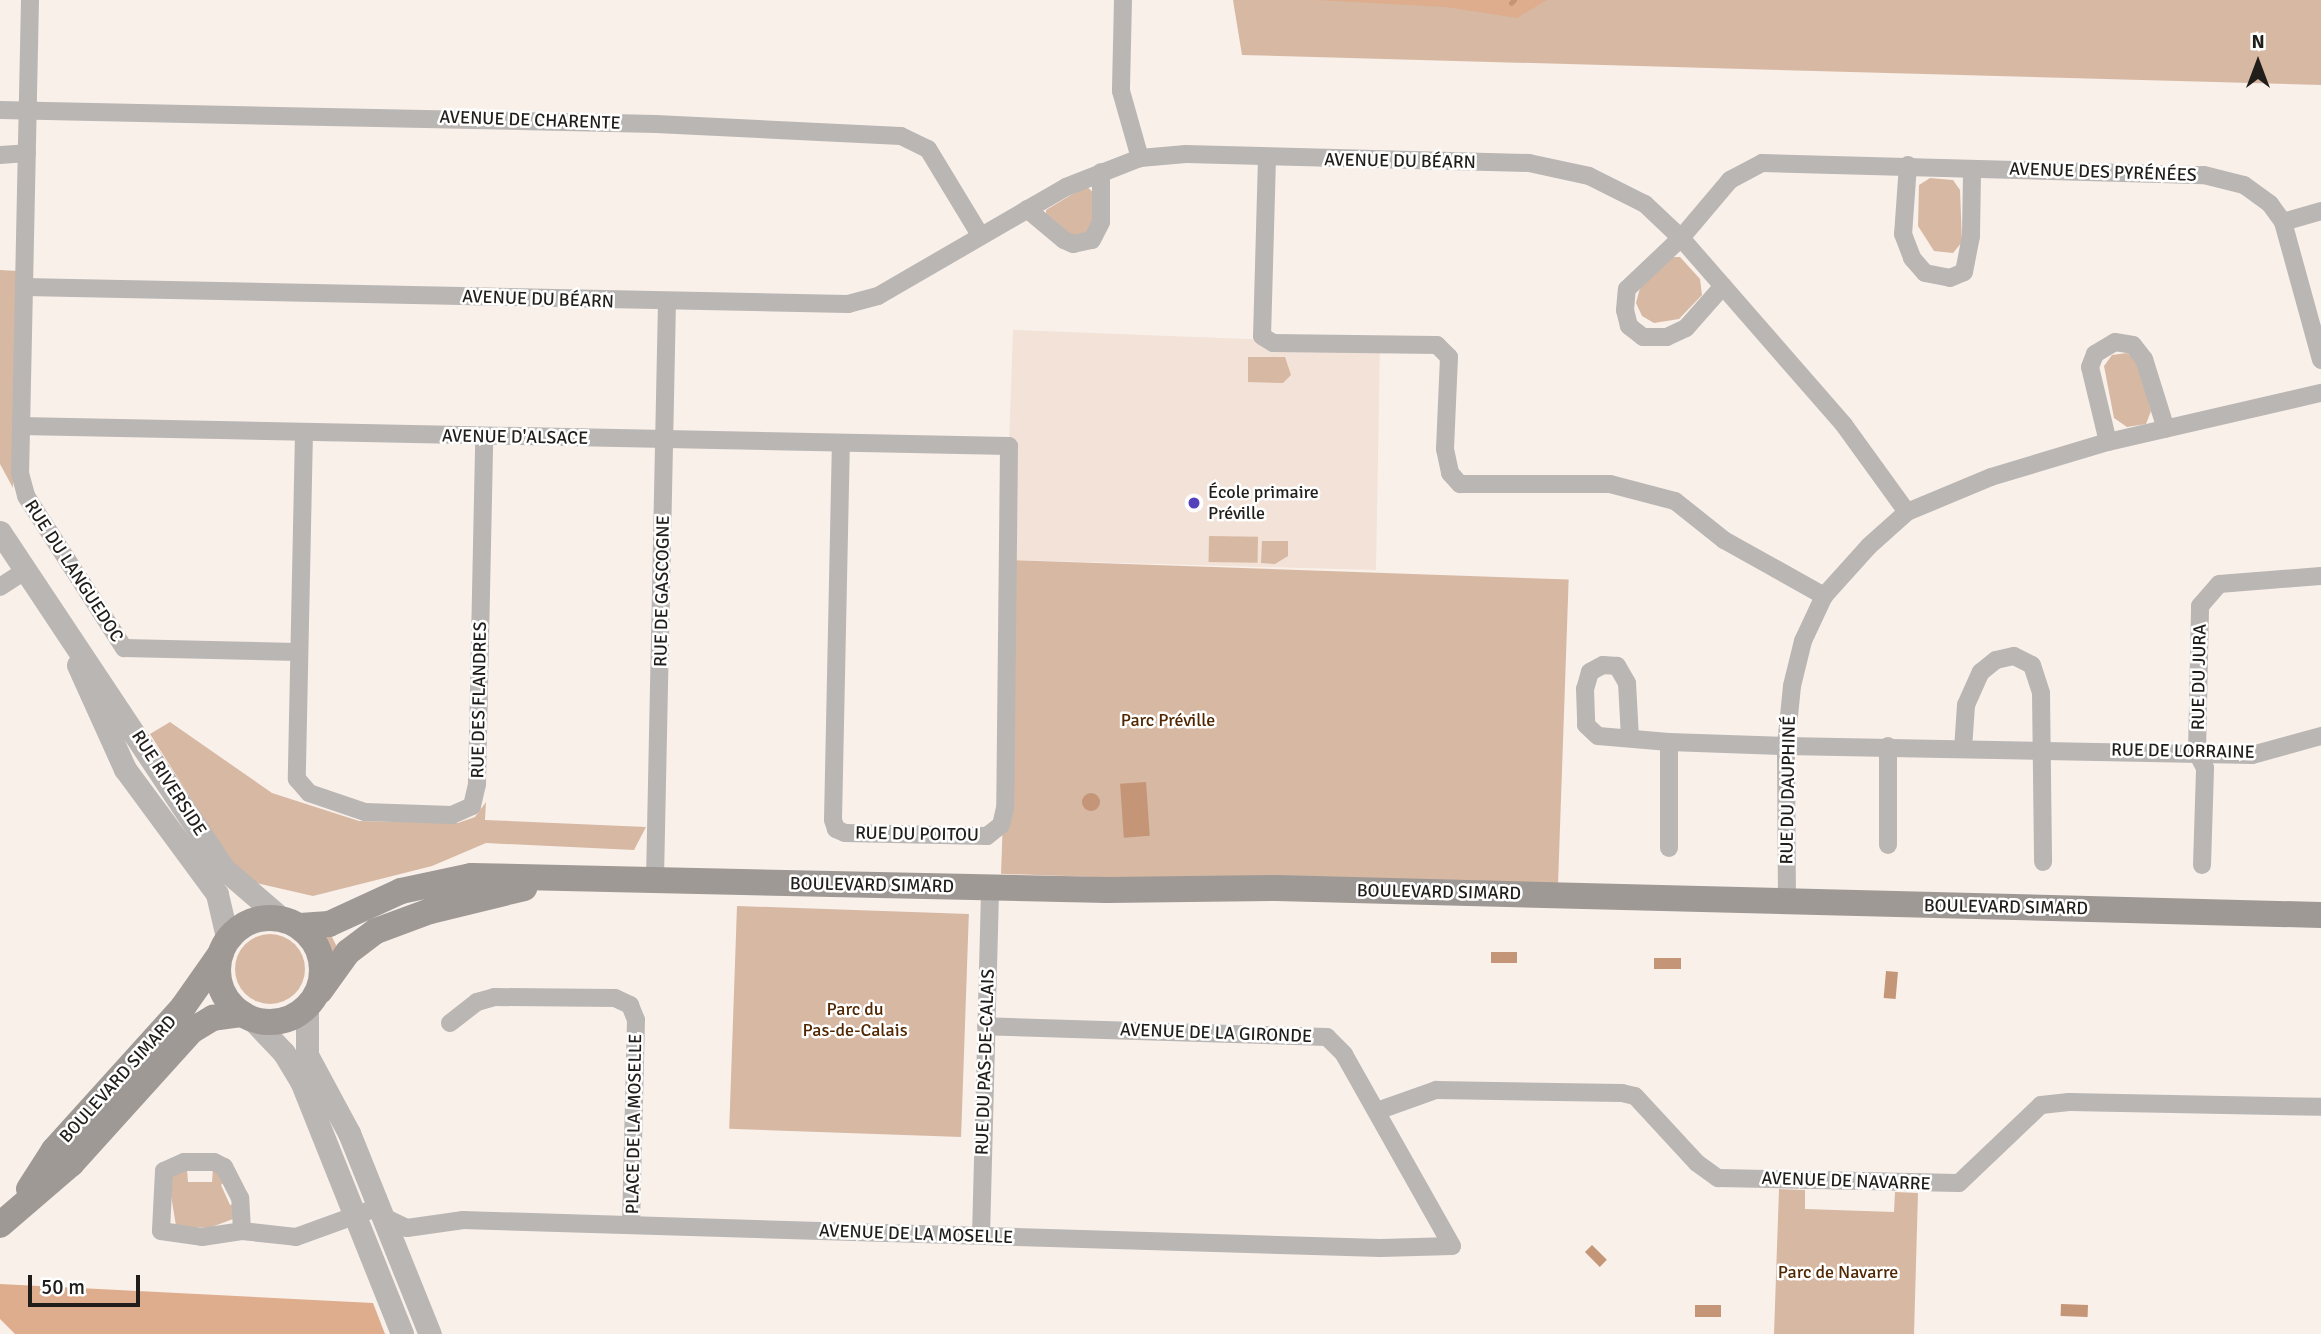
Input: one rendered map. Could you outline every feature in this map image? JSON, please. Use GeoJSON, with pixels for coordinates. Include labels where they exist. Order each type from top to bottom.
{"type":"FeatureCollection","features":[{"type":"Feature","properties":{"kind":"main road","name":"BOULEVARD SIMARD"},"geometry":{"type":"LineString","coordinates":[[291,923],[334,922],[369,903],[438,882],[471,877],[557,881],[655,879],[990,888],[1276,888],[2321,915]]}},
{"type":"Feature","properties":{"kind":"main road","name":"BOULEVARD SIMARD"},"geometry":{"type":"LineString","coordinates":[[312,1002],[348,952],[376,931],[430,911],[557,881]]}},
{"type":"Feature","properties":{"kind":"main road"},"geometry":{"type":"LineString","coordinates":[[250,919],[291,923],[313,940],[320,958],[312,1002],[281,1022],[247,1016],[230,1004],[222,988],[224,944],[250,919]]}},
{"type":"Feature","properties":{"kind":"main road","name":"BOULEVARD SIMARD"},"geometry":{"type":"LineString","coordinates":[[8,1217],[54,1150],[183,1007],[224,944]]}},
{"type":"Feature","properties":{"kind":"main road","name":"BOULEVARD SIMARD"},"geometry":{"type":"LineString","coordinates":[[8,1217],[71,1164],[191,1031],[213,1018],[247,1016]]}},
{"type":"Feature","properties":{"kind":"street","name":"RUE DU LANGUEDOC"},"geometry":{"type":"LineString","coordinates":[[30,0],[20,473],[26,496],[119,644],[134,649],[299,652]]}},
{"type":"Feature","properties":{"kind":"street"},"geometry":{"type":"LineString","coordinates":[[1123,0],[1121,91],[1140,158]]}},
{"type":"Feature","properties":{"kind":"street"},"geometry":{"type":"LineString","coordinates":[[0,110],[27,110]]}},
{"type":"Feature","properties":{"kind":"street","name":"AVENUE DE CHARENTE"},"geometry":{"type":"LineString","coordinates":[[27,110],[656,124],[901,136],[928,149],[980,235]]}},
{"type":"Feature","properties":{"kind":"street"},"geometry":{"type":"LineString","coordinates":[[0,155],[27,152]]}},
{"type":"Feature","properties":{"kind":"street","name":"AVENUE DU BÉARN"},"geometry":{"type":"LineString","coordinates":[[24,286],[667,302],[862,302],[1027,209],[1101,172],[1140,158],[1185,154],[1529,163],[1589,176],[1645,204],[1681,238],[1844,425],[1907,512]]}},
{"type":"Feature","properties":{"kind":"street"},"geometry":{"type":"LineString","coordinates":[[1267,158],[1262,336],[1273,343],[1437,345],[1449,357],[1445,449],[1450,473],[1460,484],[1610,484],[1675,501],[1724,540],[1824,596]]}},
{"type":"Feature","properties":{"kind":"street","name":"AVENUE DES PYRÉNÉES"},"geometry":{"type":"LineString","coordinates":[[1681,238],[1730,180],[1762,163],[2204,175],[2244,186],[2270,204],[2283,222],[2321,360]]}},
{"type":"Feature","properties":{"kind":"street"},"geometry":{"type":"LineString","coordinates":[[1908,165],[1903,234],[1912,258],[1925,273],[1950,278],[1964,272],[1971,236],[1972,169]]}},
{"type":"Feature","properties":{"kind":"street"},"geometry":{"type":"LineString","coordinates":[[1027,209],[1064,240],[1073,244],[1092,240],[1101,222],[1101,172]]}},
{"type":"Feature","properties":{"kind":"street"},"geometry":{"type":"LineString","coordinates":[[2283,222],[2321,211]]}},
{"type":"Feature","properties":{"kind":"street"},"geometry":{"type":"LineString","coordinates":[[1681,238],[1627,289],[1625,310],[1629,326],[1643,337],[1667,337],[1686,328],[1723,286]]}},
{"type":"Feature","properties":{"kind":"street","name":"RUE DE GASCOGNE"},"geometry":{"type":"LineString","coordinates":[[655,879],[667,302]]}},
{"type":"Feature","properties":{"kind":"street"},"geometry":{"type":"LineString","coordinates":[[2108,442],[2090,367],[2095,354],[2115,342],[2133,345],[2144,359],[2166,429]]}},
{"type":"Feature","properties":{"kind":"street","name":"RUE DU DAUPHINÉ"},"geometry":{"type":"LineString","coordinates":[[1787,901],[1786,746],[1792,687],[1803,641],[1824,596],[1907,512],[1992,477],[2108,442],[2321,393]]}},
{"type":"Feature","properties":{"kind":"street","name":"AVENUE D'ALSACE"},"geometry":{"type":"LineString","coordinates":[[21,426],[1009,446]]}},
{"type":"Feature","properties":{"kind":"street","name":"RUE DES FLANDRES"},"geometry":{"type":"LineString","coordinates":[[304,432],[299,652],[301,786],[365,812],[452,815],[472,806],[477,784],[484,436]]}},
{"type":"Feature","properties":{"kind":"street","name":"RUE DU POITOU"},"geometry":{"type":"LineString","coordinates":[[841,444],[833,821],[836,829],[845,833],[977,837],[995,832],[1005,808],[1009,446]]}},
{"type":"Feature","properties":{"kind":"street","name":"RUE RIVERSIDE"},"geometry":{"type":"LineString","coordinates":[[0,532],[66,636],[128,720],[228,874],[291,923]]}},
{"type":"Feature","properties":{"kind":"street"},"geometry":{"type":"LineString","coordinates":[[0,587],[25,572]]}},
{"type":"Feature","properties":{"kind":"street","name":"RUE DU JURA"},"geometry":{"type":"LineString","coordinates":[[2202,865],[2205,768],[2197,753],[2200,606],[2219,584],[2321,576]]}},
{"type":"Feature","properties":{"kind":"street","name":"RUE RIVERSIDE"},"geometry":{"type":"LineString","coordinates":[[66,636],[125,769],[217,894],[224,944]]}},
{"type":"Feature","properties":{"kind":"street"},"geometry":{"type":"LineString","coordinates":[[1963,749],[1966,705],[1981,672],[1996,660],[2014,656],[2032,665],[2041,693],[2043,862]]}},
{"type":"Feature","properties":{"kind":"street","name":"RUE DE LORRAINE"},"geometry":{"type":"LineString","coordinates":[[1630,738],[1786,746],[2252,755],[2321,736]]}},
{"type":"Feature","properties":{"kind":"street"},"geometry":{"type":"LineString","coordinates":[[1669,742],[1669,849]]}},
{"type":"Feature","properties":{"kind":"street"},"geometry":{"type":"LineString","coordinates":[[1888,746],[1888,845]]}},
{"type":"Feature","properties":{"kind":"street","name":"RUE DU PAS-DE-CALAIS"},"geometry":{"type":"LineString","coordinates":[[981,1236],[990,888]]}},
{"type":"Feature","properties":{"kind":"street","name":"PLACE DE LA MOSELLE"},"geometry":{"type":"LineString","coordinates":[[450,1023],[477,1002],[494,997],[615,998],[630,1005],[636,1020],[631,1224]]}},
{"type":"Feature","properties":{"kind":"street"},"geometry":{"type":"LineString","coordinates":[[312,1002],[307,1055],[346,1125],[430,1334]]}},
{"type":"Feature","properties":{"kind":"street"},"geometry":{"type":"LineString","coordinates":[[247,1016],[295,1070],[402,1334]]}},
{"type":"Feature","properties":{"kind":"street","name":"AVENUE DE LA GIRONDE"},"geometry":{"type":"LineString","coordinates":[[986,1026],[1326,1037],[1344,1054],[1452,1246]]}},
{"type":"Feature","properties":{"kind":"street","name":"AVENUE DE NAVARRE"},"geometry":{"type":"LineString","coordinates":[[1377,1111],[1436,1090],[1622,1093],[1635,1096],[1697,1163],[1718,1178],[1959,1184],[2041,1105],[2069,1102],[2321,1107]]}},
{"type":"Feature","properties":{"kind":"street"},"geometry":{"type":"LineString","coordinates":[[242,1231],[240,1198],[224,1167],[214,1162],[184,1162],[164,1171],[161,1231],[202,1237],[242,1231],[296,1237],[356,1216],[382,1212]]}},
{"type":"Feature","properties":{"kind":"street","name":"AVENUE DE LA MOSELLE"},"geometry":{"type":"LineString","coordinates":[[382,1212],[403,1227],[463,1220],[1381,1248],[1452,1246]]}},
{"type":"Feature","properties":{"kind":"shaded area"},"geometry":{"type":"Polygon","coordinates":[[[1316,0],[1547,0],[1517,18],[1446,7],[1316,0]]]}},
{"type":"Feature","properties":{"kind":"shaded area","name":"École primaire Préville"},"geometry":{"type":"Polygon","coordinates":[[[1013,330],[1380,344],[1376,570],[1012,560],[1009,446],[1013,330]]]}},
{"type":"Feature","properties":{"kind":"shaded area"},"geometry":{"type":"Polygon","coordinates":[[[1146,782],[1150,836],[1124,838],[1120,784],[1146,782]]]}},
{"type":"Feature","properties":{"kind":"shaded area"},"geometry":{"type":"Polygon","coordinates":[[[1091,793],[1097,796],[1100,802],[1097,808],[1091,811],[1085,808],[1082,802],[1085,796],[1091,793]]]}},
{"type":"Feature","properties":{"kind":"shaded area"},"geometry":{"type":"Polygon","coordinates":[[[1491,952],[1517,952],[1517,963],[1491,963],[1491,952]]]}},
{"type":"Feature","properties":{"kind":"shaded area"},"geometry":{"type":"Polygon","coordinates":[[[1654,958],[1681,958],[1681,969],[1654,969],[1654,958]]]}},
{"type":"Feature","properties":{"kind":"shaded area"},"geometry":{"type":"Polygon","coordinates":[[[1886,971],[1898,972],[1896,999],[1884,998],[1886,971]]]}},
{"type":"Feature","properties":{"kind":"shaded area"},"geometry":{"type":"Polygon","coordinates":[[[1592,1245],[1607,1260],[1600,1267],[1585,1252],[1592,1245]]]}},
{"type":"Feature","properties":{"kind":"shaded area"},"geometry":{"type":"Polygon","coordinates":[[[0,1284],[373,1303],[385,1334],[15,1334],[0,1319],[0,1284]]]}},
{"type":"Feature","properties":{"kind":"shaded area"},"geometry":{"type":"Polygon","coordinates":[[[2061,1304],[2088,1305],[2088,1317],[2061,1316],[2061,1304]]]}},
{"type":"Feature","properties":{"kind":"shaded area"},"geometry":{"type":"Polygon","coordinates":[[[1695,1305],[1721,1305],[1721,1317],[1695,1317],[1695,1305]]]}},
{"type":"Feature","properties":{"kind":"green space"},"geometry":{"type":"Polygon","coordinates":[[[1233,0],[2321,0],[2321,85],[1242,55],[1233,0]]]}},
{"type":"Feature","properties":{"kind":"green space"},"geometry":{"type":"Polygon","coordinates":[[[1930,178],[1953,180],[1960,190],[1962,242],[1953,253],[1934,251],[1918,226],[1919,185],[1930,178]]]}},
{"type":"Feature","properties":{"kind":"green space"},"geometry":{"type":"Polygon","coordinates":[[[1086,186],[1094,193],[1095,228],[1080,237],[1068,234],[1046,217],[1046,210],[1086,186]]]}},
{"type":"Feature","properties":{"kind":"green space"},"geometry":{"type":"Polygon","coordinates":[[[1673,257],[1680,257],[1700,279],[1702,295],[1679,319],[1654,323],[1642,316],[1636,303],[1641,284],[1673,257]]]}},
{"type":"Feature","properties":{"kind":"green space"},"geometry":{"type":"Polygon","coordinates":[[[0,270],[18,271],[13,488],[0,464],[0,270]]]}},
{"type":"Feature","properties":{"kind":"green space"},"geometry":{"type":"Polygon","coordinates":[[[2127,353],[2137,361],[2151,411],[2146,424],[2127,427],[2114,418],[2104,366],[2112,355],[2127,353]]]}},
{"type":"Feature","properties":{"kind":"green space"},"geometry":{"type":"Polygon","coordinates":[[[1248,357],[1285,357],[1291,375],[1283,383],[1248,382],[1248,357]]]}},
{"type":"Feature","properties":{"kind":"green space"},"geometry":{"type":"Polygon","coordinates":[[[1209,536],[1258,537],[1258,563],[1209,562],[1209,536]]]}},
{"type":"Feature","properties":{"kind":"green space"},"geometry":{"type":"Polygon","coordinates":[[[1262,541],[1288,541],[1288,556],[1275,564],[1261,563],[1262,541]]]}},
{"type":"Feature","properties":{"kind":"green space","name":"Parc Préville"},"geometry":{"type":"Polygon","coordinates":[[[1012,560],[1569,579],[1558,893],[1001,874],[1012,560]]]}},
{"type":"Feature","properties":{"kind":"green space"},"geometry":{"type":"Polygon","coordinates":[[[170,722],[272,793],[359,821],[458,823],[475,817],[486,802],[485,820],[646,827],[634,850],[486,843],[432,866],[313,896],[248,881],[228,857],[150,734],[170,722]]]}},
{"type":"Feature","properties":{"kind":"green space","name":"Parc du Pas-de-Calais"},"geometry":{"type":"Polygon","coordinates":[[[737,906],[969,914],[961,1137],[729,1129],[737,906]]]}},
{"type":"Feature","properties":{"kind":"green space"},"geometry":{"type":"Polygon","coordinates":[[[330,933],[337,947],[328,957],[318,936],[330,933]]]}},
{"type":"Feature","properties":{"kind":"green space"},"geometry":{"type":"Polygon","coordinates":[[[270,934],[289,940],[299,950],[305,969],[299,988],[289,998],[270,1004],[251,998],[241,988],[235,969],[241,950],[251,940],[270,934]]]}},
{"type":"Feature","properties":{"kind":"green space"},"geometry":{"type":"Polygon","coordinates":[[[213,1168],[226,1181],[221,1185],[230,1205],[234,1204],[233,1219],[209,1228],[176,1226],[169,1183],[175,1170],[187,1169],[188,1182],[212,1182],[213,1168]]]}},
{"type":"Feature","properties":{"kind":"green space","name":"Parc de Navarre"},"geometry":{"type":"Polygon","coordinates":[[[1779,1189],[1805,1190],[1805,1209],[1894,1212],[1895,1192],[1918,1193],[1914,1334],[1774,1334],[1779,1189]]]}},
{"type":"Feature","properties":{"kind":"waterway"},"geometry":{"type":"LineString","coordinates":[[1511,3],[1514,0]]}},
{"type":"Feature","properties":{"kind":"place","name":"École primaire Préville"},"geometry":{"type":"Point","coordinates":[1194,503]}}]}
